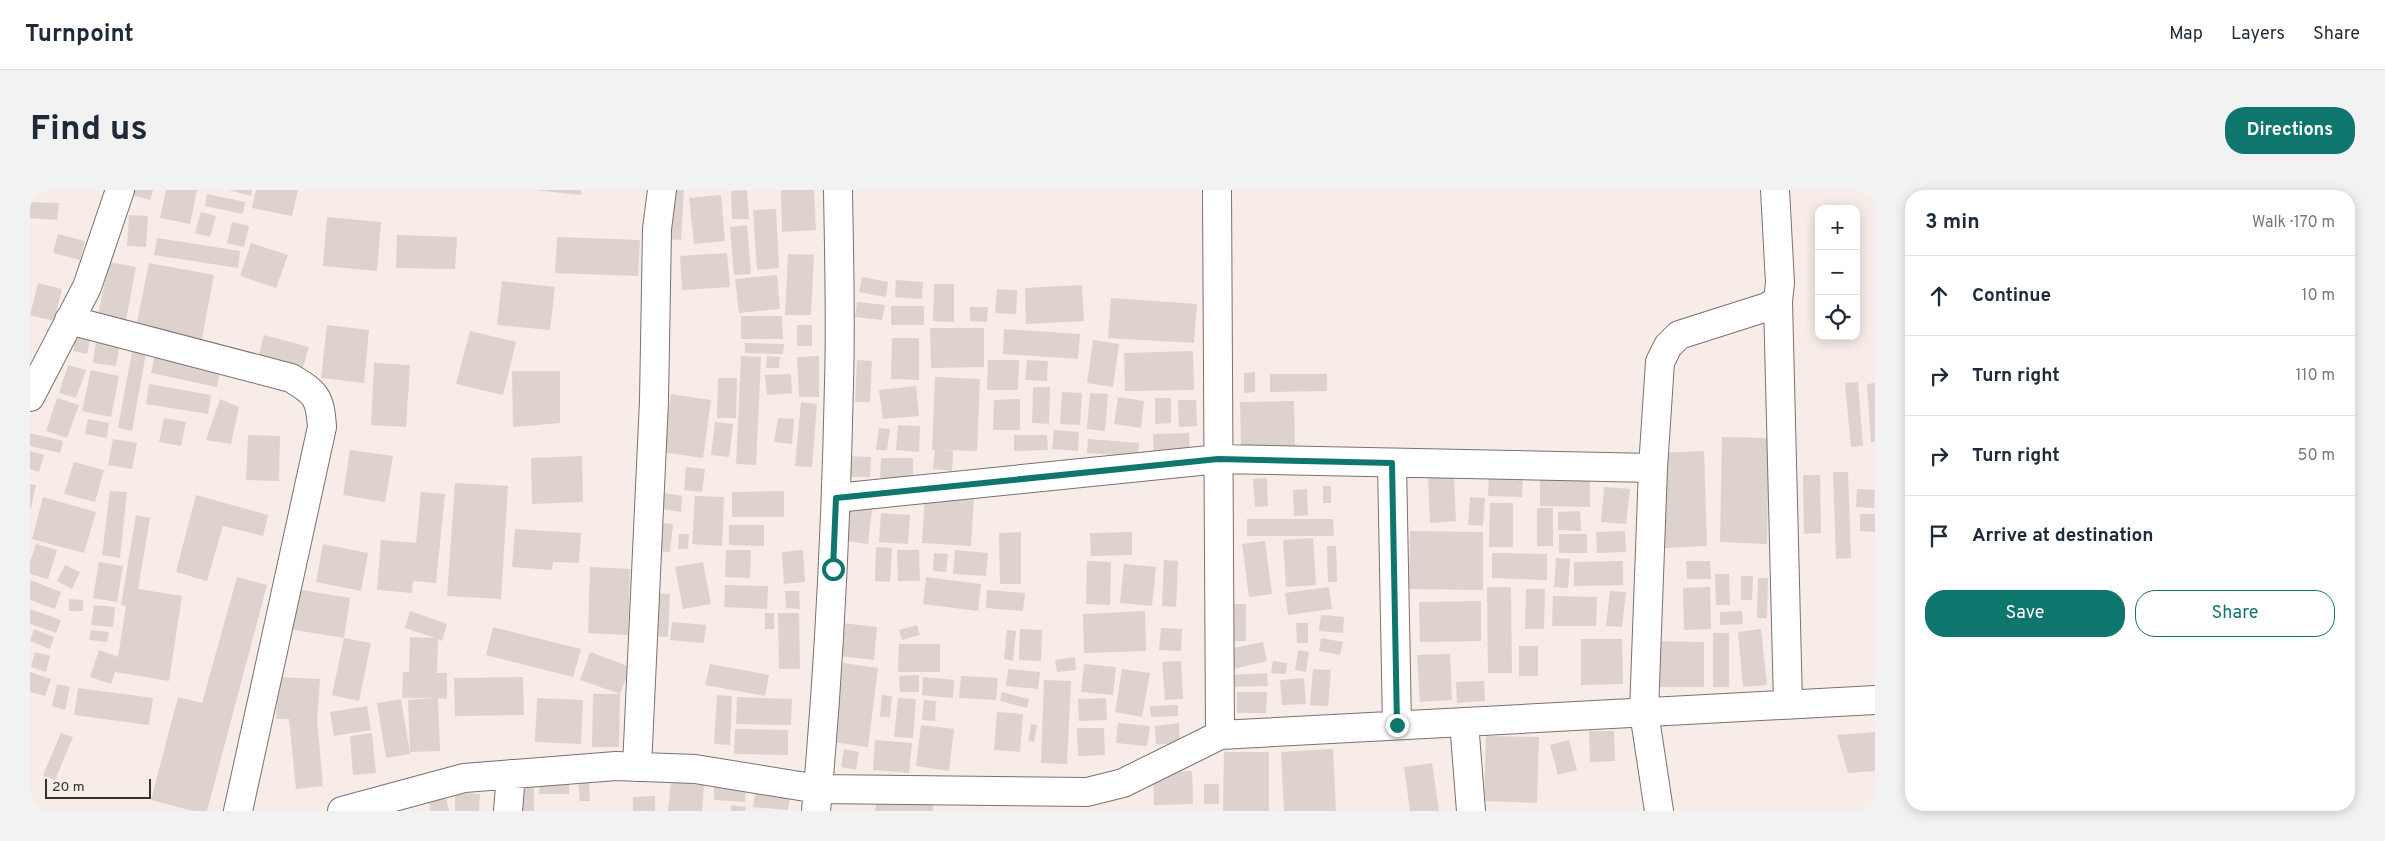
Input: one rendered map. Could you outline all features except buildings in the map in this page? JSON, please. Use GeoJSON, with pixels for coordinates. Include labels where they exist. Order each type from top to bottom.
{"type":"FeatureCollection","features":[{"type":"Feature","properties":{"kind":"street"},"geometry":{"type":"LineString","coordinates":[[30,397],[87,287],[120,190]]}},
{"type":"Feature","properties":{"kind":"street"},"geometry":{"type":"LineString","coordinates":[[637,767],[654,401],[657,229],[662,190]]}},
{"type":"Feature","properties":{"kind":"street"},"geometry":{"type":"LineString","coordinates":[[817,800],[836,498],[840,382],[838,190]]}},
{"type":"Feature","properties":{"kind":"street"},"geometry":{"type":"LineString","coordinates":[[1217,190],[1220,735]]}},
{"type":"Feature","properties":{"kind":"street"},"geometry":{"type":"LineString","coordinates":[[1775,190],[1780,283],[1778,301],[1788,704]]}},
{"type":"Feature","properties":{"kind":"street"},"geometry":{"type":"LineString","coordinates":[[1660,811],[1644,712],[1653,468],[1660,362],[1668,346],[1679,335],[1767,307],[1778,301]]}},
{"type":"Feature","properties":{"kind":"street"},"geometry":{"type":"LineString","coordinates":[[69,320],[291,378],[312,391],[321,408],[322,427],[238,811]]}},
{"type":"Feature","properties":{"kind":"street"},"geometry":{"type":"LineString","coordinates":[[836,498],[1218,459],[1653,468]]}},
{"type":"Feature","properties":{"kind":"street"},"geometry":{"type":"LineString","coordinates":[[1392,463],[1397,725]]}},
{"type":"Feature","properties":{"kind":"street"},"geometry":{"type":"LineString","coordinates":[[342,811],[464,778],[616,766],[695,769],[817,800],[1088,802],[1122,783],[1220,735],[1875,700]]}},
{"type":"Feature","properties":{"kind":"street"},"geometry":{"type":"LineString","coordinates":[[1464,722],[1471,811]]}},
{"type":"Feature","properties":{"kind":"street"},"geometry":{"type":"LineString","coordinates":[[508,811],[511,774]]}},
{"type":"Feature","properties":{"kind":"route"},"geometry":{"type":"LineString","coordinates":[[833,569],[836,498],[1218,459],[1392,463],[1397,725]]}}]}
